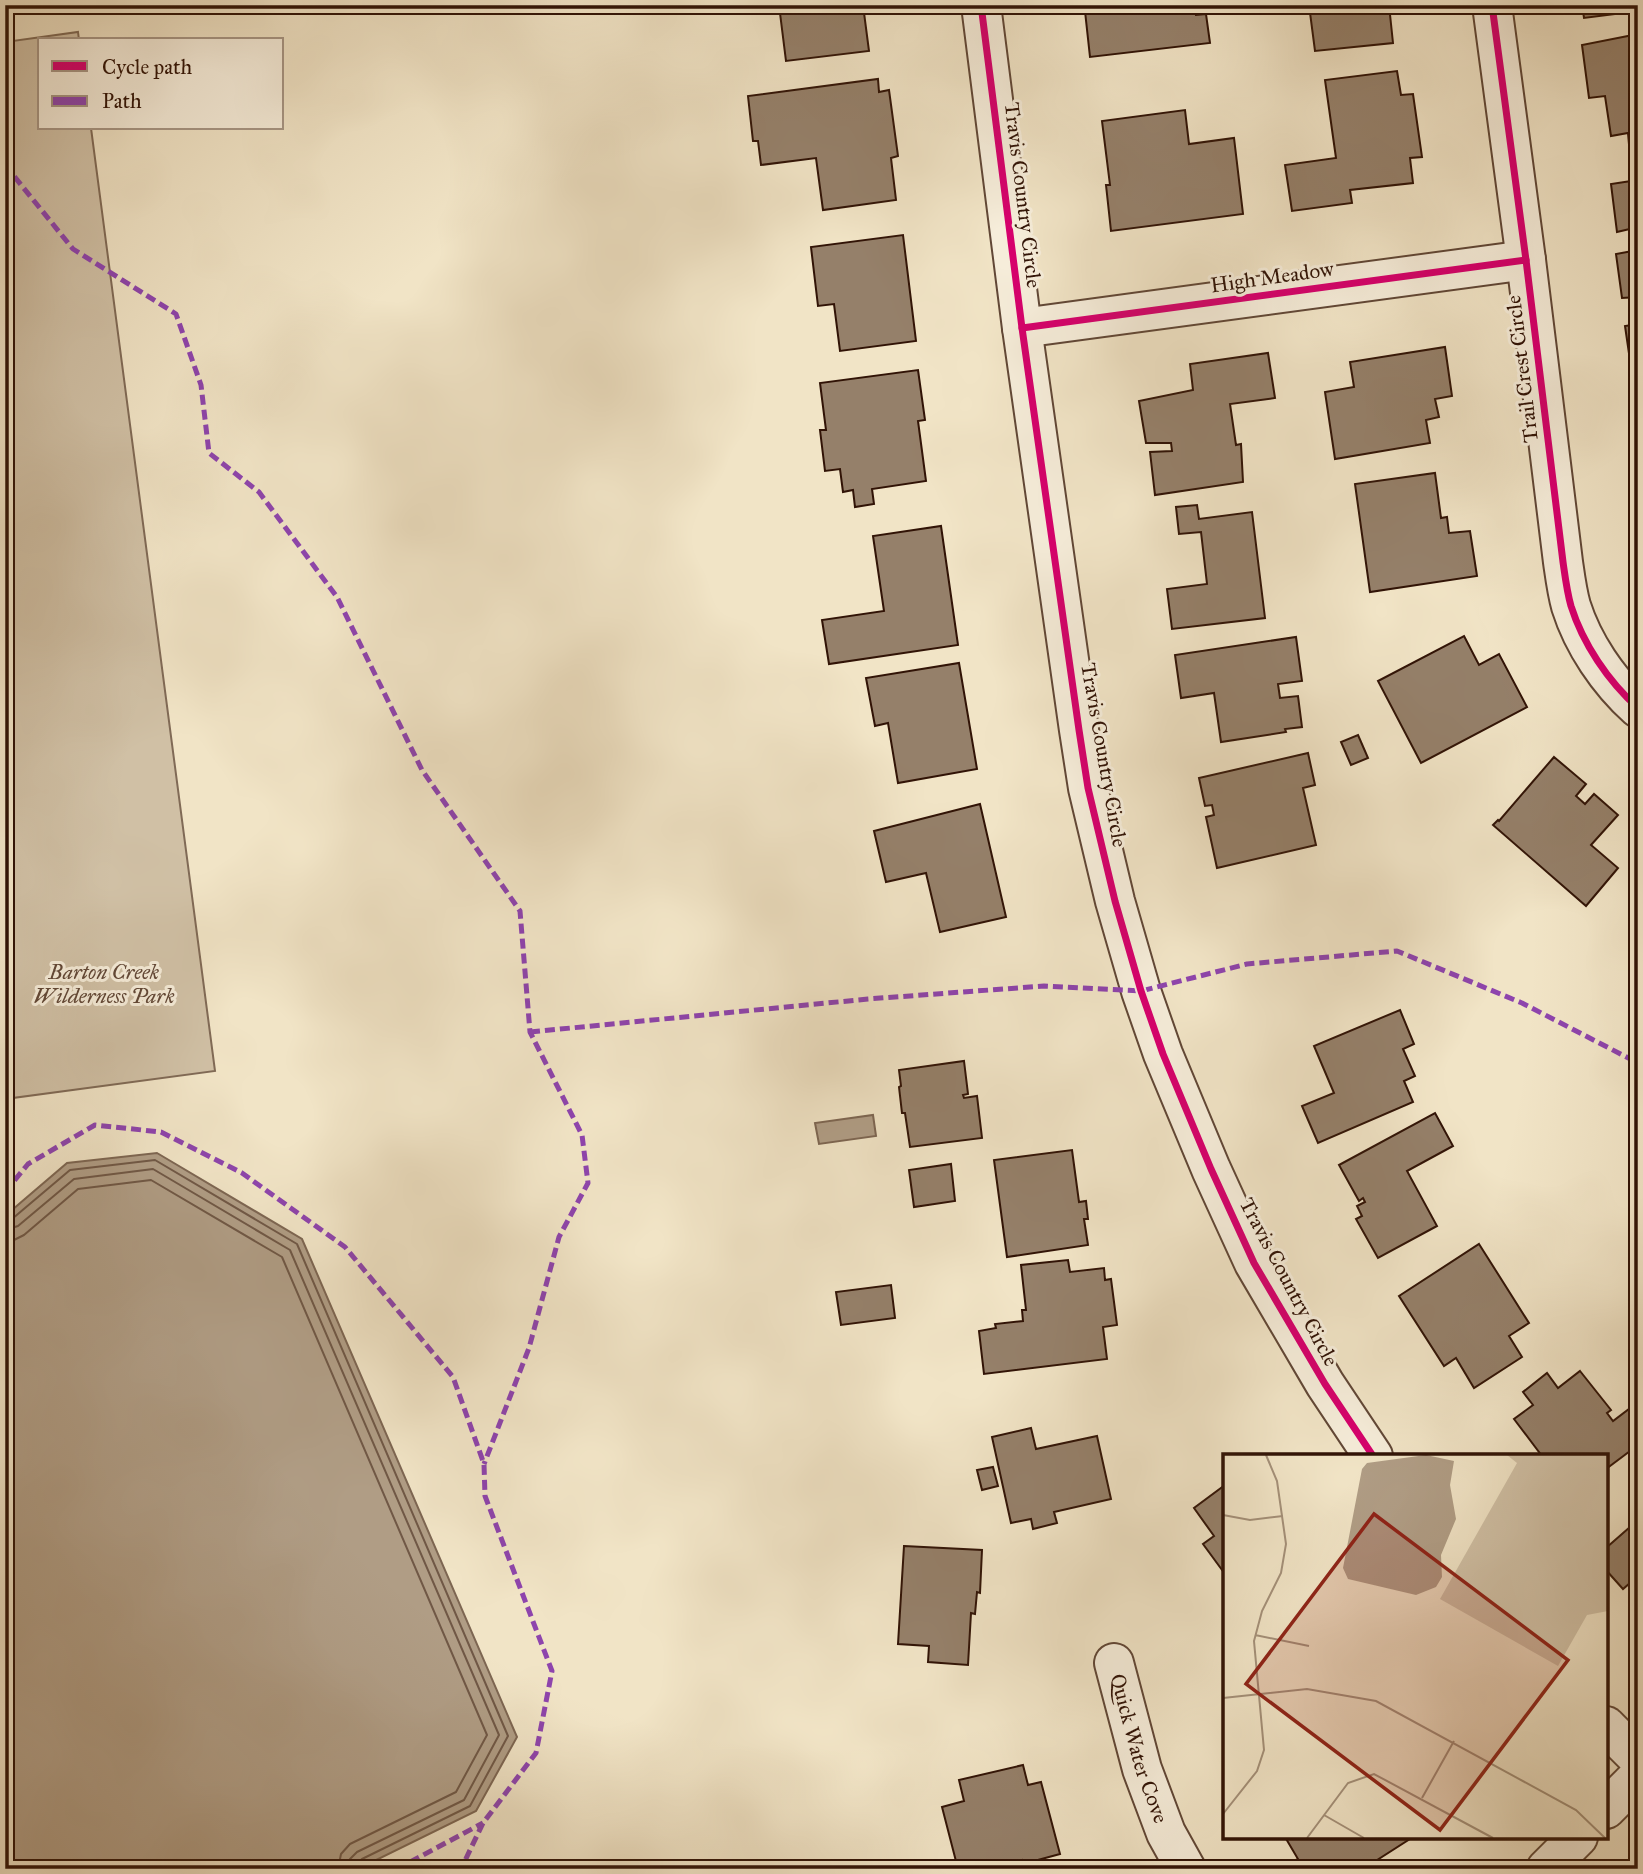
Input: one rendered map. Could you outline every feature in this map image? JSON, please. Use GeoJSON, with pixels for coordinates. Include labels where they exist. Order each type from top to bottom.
{"type":"FeatureCollection","features":[{"type":"Feature","properties":{"kind":"street","name":"Travis Country Circle"},"geometry":{"type":"LineString","coordinates":[[981,5],[1022,328],[1088,788],[1115,901],[1141,991],[1163,1054],[1254,1263],[1325,1384],[1372,1454]]}},
{"type":"Feature","properties":{"kind":"street","name":"Trail Crest Circle"},"geometry":{"type":"LineString","coordinates":[[1492,5],[1570,604],[1584,639],[1604,669],[1638,708]]}},
{"type":"Feature","properties":{"kind":"street","name":"High Meadow"},"geometry":{"type":"LineString","coordinates":[[1022,328],[1526,260]]}},
{"type":"Feature","properties":{"kind":"street","name":"Quick Water Cove"},"geometry":{"type":"LineString","coordinates":[[1114,1663],[1142,1769],[1166,1833],[1186,1869]]}},
{"type":"Feature","properties":{"kind":"street"},"geometry":{"type":"LineString","coordinates":[[1608,1728],[1638,1758]]}},
{"type":"Feature","properties":{"kind":"street"},"geometry":{"type":"LineString","coordinates":[[1608,1807],[1638,1777]]}},
{"type":"Feature","properties":{"kind":"street"},"geometry":{"type":"LineString","coordinates":[[1546,1869],[1576,1839]]}},
{"type":"Feature","properties":{"kind":"green space","name":"Barton Creek Wilderness Park"},"geometry":{"type":"Polygon","coordinates":[[[78,32],[79,38],[38,38],[38,130],[91,130],[215,1071],[5,1099],[5,42],[78,32]]]}},
{"type":"Feature","properties":{"kind":"water"},"geometry":{"type":"Polygon","coordinates":[[[873,1115],[876,1136],[819,1144],[815,1123],[873,1115]]]}},
{"type":"Feature","properties":{"kind":"water"},"geometry":{"type":"Polygon","coordinates":[[[157,1153],[302,1239],[517,1737],[476,1811],[358,1869],[5,1869],[5,1216],[67,1163],[157,1153]]]}},
{"type":"Feature","properties":{"kind":"building"},"geometry":{"type":"Polygon","coordinates":[[[779,5],[863,5],[869,51],[786,61],[779,5]]]}},
{"type":"Feature","properties":{"kind":"building"},"geometry":{"type":"Polygon","coordinates":[[[1130,5],[1195,5],[1196,15],[1206,14],[1210,43],[1090,57],[1085,11],[1130,5]]]}},
{"type":"Feature","properties":{"kind":"building"},"geometry":{"type":"Polygon","coordinates":[[[1309,5],[1389,5],[1393,43],[1315,51],[1309,5]]]}},
{"type":"Feature","properties":{"kind":"building"},"geometry":{"type":"Polygon","coordinates":[[[1582,5],[1638,5],[1638,11],[1584,18],[1582,5]]]}},
{"type":"Feature","properties":{"kind":"building"},"geometry":{"type":"Polygon","coordinates":[[[1638,34],[1638,155],[1630,156],[1628,133],[1611,136],[1605,96],[1589,98],[1582,45],[1638,34]]]}},
{"type":"Feature","properties":{"kind":"building"},"geometry":{"type":"Polygon","coordinates":[[[1397,71],[1401,95],[1413,94],[1422,157],[1410,158],[1413,183],[1350,190],[1352,203],[1292,211],[1285,165],[1336,158],[1325,80],[1397,71]]]}},
{"type":"Feature","properties":{"kind":"building"},"geometry":{"type":"Polygon","coordinates":[[[878,79],[879,92],[889,90],[898,156],[891,158],[896,200],[823,210],[816,158],[761,165],[758,141],[753,141],[748,96],[878,79]]]}},
{"type":"Feature","properties":{"kind":"building"},"geometry":{"type":"Polygon","coordinates":[[[1185,110],[1189,144],[1234,138],[1243,214],[1111,231],[1106,185],[1110,185],[1102,121],[1185,110]]]}},
{"type":"Feature","properties":{"kind":"building"},"geometry":{"type":"Polygon","coordinates":[[[1638,180],[1638,243],[1634,228],[1617,232],[1611,184],[1638,180]]]}},
{"type":"Feature","properties":{"kind":"building"},"geometry":{"type":"Polygon","coordinates":[[[903,235],[916,341],[840,351],[834,304],[818,306],[811,247],[903,235]]]}},
{"type":"Feature","properties":{"kind":"building"},"geometry":{"type":"Polygon","coordinates":[[[1638,250],[1638,297],[1622,298],[1616,254],[1638,250]]]}},
{"type":"Feature","properties":{"kind":"building"},"geometry":{"type":"Polygon","coordinates":[[[1638,324],[1638,366],[1631,367],[1625,326],[1638,324]]]}},
{"type":"Feature","properties":{"kind":"building"},"geometry":{"type":"Polygon","coordinates":[[[1445,347],[1452,396],[1435,399],[1439,417],[1426,420],[1430,443],[1335,459],[1325,392],[1354,387],[1350,362],[1445,347]]]}},
{"type":"Feature","properties":{"kind":"building"},"geometry":{"type":"Polygon","coordinates":[[[1268,353],[1275,398],[1230,404],[1236,445],[1241,444],[1243,482],[1155,495],[1150,452],[1172,451],[1171,443],[1146,443],[1139,401],[1193,390],[1190,364],[1268,353]]]}},
{"type":"Feature","properties":{"kind":"building"},"geometry":{"type":"Polygon","coordinates":[[[918,370],[925,420],[918,421],[926,481],[872,489],[874,504],[855,507],[853,490],[843,492],[840,469],[825,471],[820,430],[826,430],[820,383],[918,370]]]}},
{"type":"Feature","properties":{"kind":"building"},"geometry":{"type":"Polygon","coordinates":[[[1435,473],[1441,518],[1447,517],[1449,533],[1470,531],[1477,576],[1370,592],[1355,484],[1435,473]]]}},
{"type":"Feature","properties":{"kind":"building"},"geometry":{"type":"Polygon","coordinates":[[[1197,505],[1199,519],[1252,512],[1265,618],[1172,629],[1167,589],[1207,584],[1201,532],[1179,534],[1176,507],[1197,505]]]}},
{"type":"Feature","properties":{"kind":"building"},"geometry":{"type":"Polygon","coordinates":[[[941,526],[958,645],[829,664],[822,620],[884,611],[873,536],[941,526]]]}},
{"type":"Feature","properties":{"kind":"building"},"geometry":{"type":"Polygon","coordinates":[[[1464,636],[1479,665],[1499,654],[1527,707],[1421,763],[1378,681],[1464,636]]]}},
{"type":"Feature","properties":{"kind":"building"},"geometry":{"type":"Polygon","coordinates":[[[1296,637],[1302,681],[1278,684],[1280,698],[1298,696],[1302,727],[1221,742],[1214,693],[1181,698],[1175,655],[1296,637]]]}},
{"type":"Feature","properties":{"kind":"building"},"geometry":{"type":"Polygon","coordinates":[[[959,663],[977,769],[898,783],[888,723],[875,726],[866,678],[959,663]]]}},
{"type":"Feature","properties":{"kind":"building"},"geometry":{"type":"Polygon","coordinates":[[[1358,735],[1368,758],[1351,765],[1341,742],[1358,735]]]}},
{"type":"Feature","properties":{"kind":"building"},"geometry":{"type":"Polygon","coordinates":[[[1308,753],[1315,785],[1303,788],[1316,845],[1217,868],[1206,817],[1214,815],[1212,805],[1205,806],[1199,778],[1308,753]]]}},
{"type":"Feature","properties":{"kind":"building"},"geometry":{"type":"Polygon","coordinates":[[[1554,757],[1586,784],[1576,796],[1585,804],[1594,794],[1618,815],[1591,845],[1618,868],[1586,906],[1493,825],[1554,757]]]}},
{"type":"Feature","properties":{"kind":"building"},"geometry":{"type":"Polygon","coordinates":[[[980,804],[1006,917],[940,932],[926,873],[886,882],[874,831],[980,804]]]}},
{"type":"Feature","properties":{"kind":"building"},"geometry":{"type":"Polygon","coordinates":[[[1400,1010],[1414,1044],[1403,1049],[1415,1076],[1404,1081],[1413,1102],[1318,1143],[1302,1106],[1334,1093],[1314,1046],[1400,1010]]]}},
{"type":"Feature","properties":{"kind":"building"},"geometry":{"type":"Polygon","coordinates":[[[964,1061],[968,1094],[963,1095],[964,1098],[977,1096],[982,1138],[910,1147],[905,1113],[902,1113],[899,1070],[964,1061]]]}},
{"type":"Feature","properties":{"kind":"building"},"geometry":{"type":"Polygon","coordinates":[[[1435,1113],[1453,1146],[1407,1171],[1437,1226],[1378,1258],[1356,1219],[1362,1216],[1357,1206],[1365,1202],[1363,1198],[1359,1201],[1339,1165],[1435,1113]]]}},
{"type":"Feature","properties":{"kind":"building"},"geometry":{"type":"Polygon","coordinates":[[[1072,1150],[1079,1202],[1086,1201],[1088,1219],[1084,1219],[1088,1245],[1007,1257],[994,1160],[1072,1150]]]}},
{"type":"Feature","properties":{"kind":"building"},"geometry":{"type":"Polygon","coordinates":[[[951,1164],[955,1201],[914,1207],[909,1170],[951,1164]]]}},
{"type":"Feature","properties":{"kind":"building"},"geometry":{"type":"Polygon","coordinates":[[[1479,1244],[1529,1323],[1509,1336],[1522,1357],[1474,1388],[1456,1358],[1444,1366],[1399,1296],[1479,1244]]]}},
{"type":"Feature","properties":{"kind":"building"},"geometry":{"type":"Polygon","coordinates":[[[1068,1260],[1070,1272],[1104,1268],[1105,1280],[1111,1279],[1117,1325],[1103,1327],[1107,1359],[984,1374],[979,1331],[996,1328],[995,1324],[1023,1321],[1022,1310],[1026,1310],[1021,1265],[1068,1260]]]}},
{"type":"Feature","properties":{"kind":"building"},"geometry":{"type":"Polygon","coordinates":[[[891,1285],[895,1318],[841,1325],[836,1292],[891,1285]]]}},
{"type":"Feature","properties":{"kind":"building"},"geometry":{"type":"Polygon","coordinates":[[[1580,1371],[1611,1410],[1607,1413],[1613,1421],[1629,1409],[1638,1421],[1638,1445],[1608,1468],[1608,1454],[1540,1454],[1514,1419],[1533,1405],[1523,1392],[1547,1373],[1558,1388],[1580,1371]]]}},
{"type":"Feature","properties":{"kind":"building"},"geometry":{"type":"Polygon","coordinates":[[[1031,1428],[1036,1449],[1097,1436],[1111,1499],[1054,1512],[1057,1523],[1033,1529],[1031,1519],[1011,1523],[992,1437],[1031,1428]]]}},
{"type":"Feature","properties":{"kind":"building"},"geometry":{"type":"Polygon","coordinates":[[[993,1467],[998,1486],[982,1490],[977,1470],[993,1467]]]}},
{"type":"Feature","properties":{"kind":"building"},"geometry":{"type":"Polygon","coordinates":[[[1223,1486],[1223,1571],[1203,1544],[1214,1536],[1194,1508],[1223,1486]]]}},
{"type":"Feature","properties":{"kind":"building"},"geometry":{"type":"Polygon","coordinates":[[[1638,1520],[1638,1576],[1623,1589],[1608,1572],[1608,1546],[1638,1520]]]}},
{"type":"Feature","properties":{"kind":"building"},"geometry":{"type":"Polygon","coordinates":[[[904,1546],[982,1550],[980,1593],[977,1592],[975,1614],[971,1613],[968,1665],[928,1662],[929,1646],[898,1644],[904,1546]]]}},
{"type":"Feature","properties":{"kind":"building"},"geometry":{"type":"Polygon","coordinates":[[[1023,1765],[1028,1785],[1041,1782],[1060,1854],[1023,1864],[1022,1860],[989,1869],[958,1869],[942,1807],[964,1801],[959,1780],[1023,1765]]]}},
{"type":"Feature","properties":{"kind":"building"},"geometry":{"type":"Polygon","coordinates":[[[1286,1839],[1410,1839],[1363,1869],[1299,1869],[1294,1861],[1298,1859],[1286,1839]]]}},
{"type":"Feature","properties":{"kind":"marked path"},"geometry":{"type":"LineString","coordinates":[[5,165],[73,249],[176,314],[201,385],[209,453],[259,492],[337,597],[422,770],[520,911],[530,1032],[582,1135],[588,1183],[559,1237],[529,1348],[484,1464]]}},
{"type":"Feature","properties":{"kind":"marked path"},"geometry":{"type":"LineString","coordinates":[[530,1032],[868,999],[1044,986],[1141,991],[1247,964],[1397,951],[1522,1003],[1638,1063]]}},
{"type":"Feature","properties":{"kind":"marked path"},"geometry":{"type":"LineString","coordinates":[[5,1192],[28,1164],[95,1125],[161,1132],[242,1173],[345,1247],[453,1377],[484,1464],[485,1496],[552,1671],[536,1753],[483,1823],[461,1869]]}},
{"type":"Feature","properties":{"kind":"marked path"},"geometry":{"type":"LineString","coordinates":[[397,1869],[483,1823]]}},
{"type":"Feature","properties":{"kind":"cycle path"},"geometry":{"type":"LineString","coordinates":[[981,5],[1022,328],[1079,730],[1088,788],[1115,901],[1141,991],[1163,1054],[1254,1263],[1325,1384],[1372,1454]]}},
{"type":"Feature","properties":{"kind":"cycle path"},"geometry":{"type":"LineString","coordinates":[[1492,5],[1568,595],[1582,634],[1598,661],[1638,708]]}},
{"type":"Feature","properties":{"kind":"cycle path"},"geometry":{"type":"LineString","coordinates":[[1022,328],[1526,260]]}}]}
